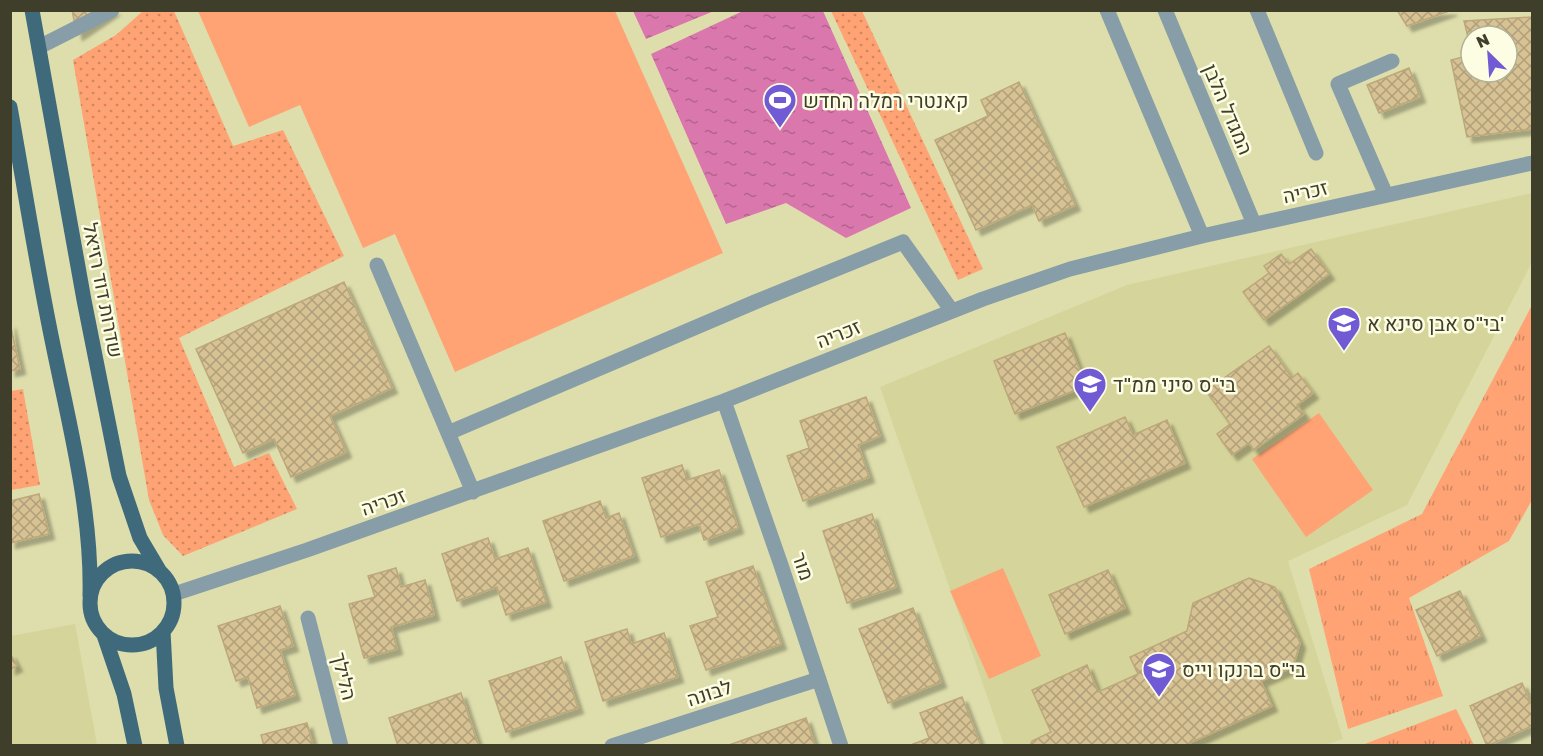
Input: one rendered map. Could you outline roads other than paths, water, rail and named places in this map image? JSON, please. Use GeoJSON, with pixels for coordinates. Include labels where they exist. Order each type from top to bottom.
{"type":"FeatureCollection","features":[{"type":"Feature","properties":{"kind":"main road","name":"שדרות דוד רזיאל"},"geometry":{"type":"LineString","coordinates":[[32,10],[84,300],[119,476],[140,538],[159,570]]}},
{"type":"Feature","properties":{"kind":"main road"},"geometry":{"type":"LineString","coordinates":[[10,107],[45,308],[81,489],[90,563],[89,607],[92,618],[104,635],[115,642],[128,645],[141,644],[163,632],[172,614],[174,594],[168,580],[159,570],[146,562],[131,560],[117,563],[104,570],[95,582],[90,596]]}},
{"type":"Feature","properties":{"kind":"main road"},"geometry":{"type":"LineString","coordinates":[[163,632],[166,688],[177,746]]}},
{"type":"Feature","properties":{"kind":"main road"},"geometry":{"type":"LineString","coordinates":[[104,635],[124,693],[135,746]]}},
{"type":"Feature","properties":{"kind":"street"},"geometry":{"type":"LineString","coordinates":[[39,47],[112,10]]}},
{"type":"Feature","properties":{"kind":"street"},"geometry":{"type":"LineString","coordinates":[[1107,10],[1202,236]]}},
{"type":"Feature","properties":{"kind":"street","name":"המגדל הלבן"},"geometry":{"type":"LineString","coordinates":[[1165,10],[1254,224]]}},
{"type":"Feature","properties":{"kind":"street"},"geometry":{"type":"LineString","coordinates":[[1257,10],[1317,153]]}},
{"type":"Feature","properties":{"kind":"street"},"geometry":{"type":"LineString","coordinates":[[1386,195],[1338,84],[1392,61]]}},
{"type":"Feature","properties":{"kind":"street","name":"זכריה"},"geometry":{"type":"LineString","coordinates":[[174,594],[473,492],[724,401],[952,311],[1070,269],[1254,224],[1533,163]]}},
{"type":"Feature","properties":{"kind":"street"},"geometry":{"type":"LineString","coordinates":[[448,433],[755,302],[903,242],[952,311]]}},
{"type":"Feature","properties":{"kind":"street"},"geometry":{"type":"LineString","coordinates":[[377,265],[473,492]]}},
{"type":"Feature","properties":{"kind":"street","name":"מור"},"geometry":{"type":"LineString","coordinates":[[724,401],[841,746]]}},
{"type":"Feature","properties":{"kind":"street","name":"הלילך"},"geometry":{"type":"LineString","coordinates":[[308,618],[340,746]]}},
{"type":"Feature","properties":{"kind":"street","name":"לבונה"},"geometry":{"type":"LineString","coordinates":[[612,746],[819,679]]}},
{"type":"Feature","properties":{"kind":"water","name":"קאנטרי רמלה החדש"},"geometry":{"type":"Polygon","coordinates":[[[745,10],[823,11],[911,208],[846,238],[786,203],[726,224],[651,54],[745,10]]]}},
{"type":"Feature","properties":{"kind":"water"},"geometry":{"type":"Polygon","coordinates":[[[633,11],[714,11],[646,39],[633,11]]]}},
{"type":"Feature","properties":{"kind":"place","name":"קאנטרי רמלה החדש"},"geometry":{"type":"Point","coordinates":[780,129]}},
{"type":"Feature","properties":{"kind":"place","name":"בי\"ס אבן סינא א'"},"geometry":{"type":"Point","coordinates":[1344,352]}},
{"type":"Feature","properties":{"kind":"place","name":"בי\"ס סיני ממ\"ד"},"geometry":{"type":"Point","coordinates":[1090,413]}},
{"type":"Feature","properties":{"kind":"place","name":"בי\"ס ברנקו וייס"},"geometry":{"type":"Point","coordinates":[1159,698]}}]}
